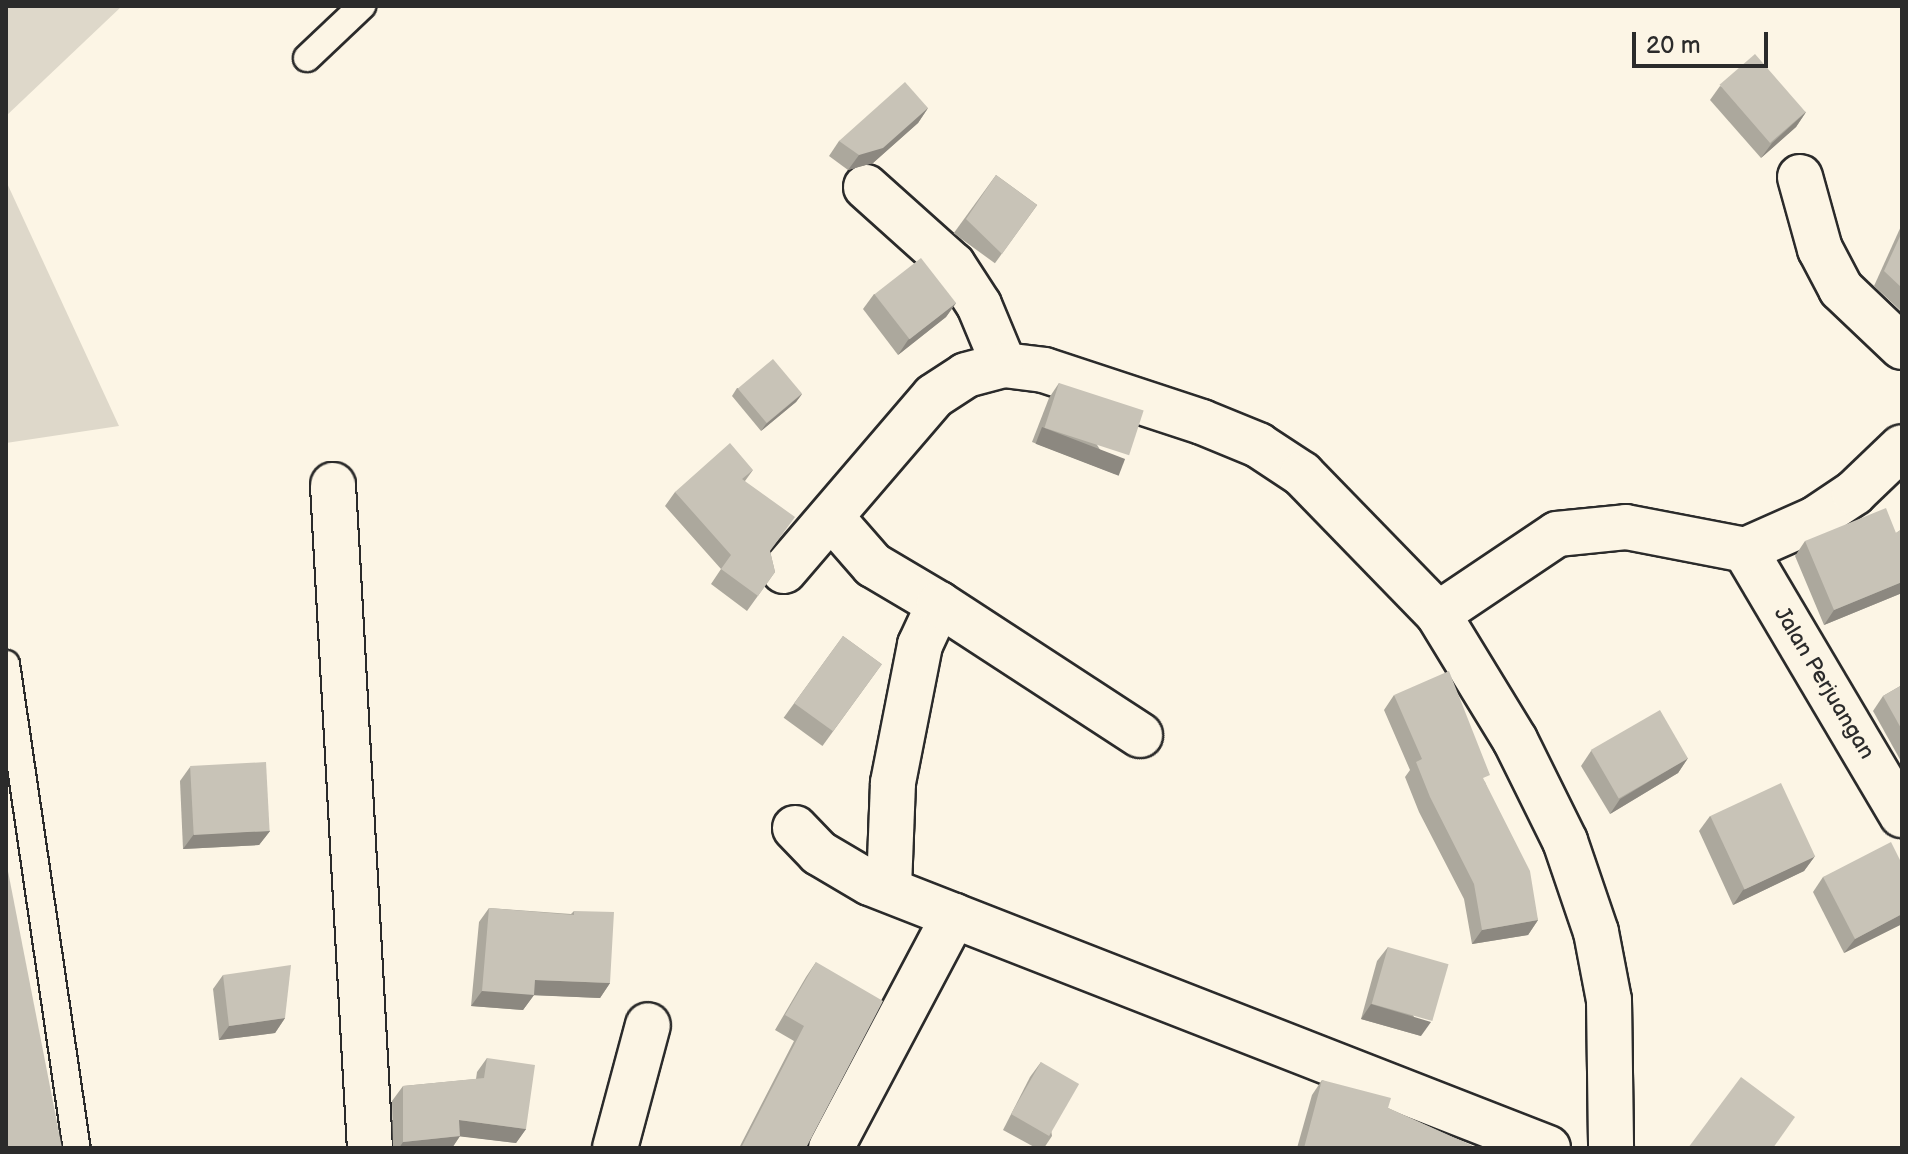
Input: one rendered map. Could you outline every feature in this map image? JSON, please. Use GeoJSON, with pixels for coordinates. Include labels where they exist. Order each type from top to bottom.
{"type":"FeatureCollection","features":[{"type":"Feature","properties":{"kind":"street"},"geometry":{"type":"LineString","coordinates":[[1800,177],[1820,249],[1841,289],[1902,347]]}},
{"type":"Feature","properties":{"kind":"street"},"geometry":{"type":"LineString","coordinates":[[866,187],[953,265],[979,305],[1004,365]]}},
{"type":"Feature","properties":{"kind":"street"},"geometry":{"type":"LineString","coordinates":[[784,571],[934,396],[966,375],[1004,365],[1044,370],[1258,445],[1302,474],[1355,524],[1438,614],[1515,740],[1565,841],[1596,932],[1609,1000],[1603,1146]]}},
{"type":"Feature","properties":{"kind":"street"},"geometry":{"type":"LineString","coordinates":[[1438,614],[1557,534],[1626,527],[1745,550],[1815,519],[1854,493],[1902,447]]}},
{"type":"Feature","properties":{"kind":"street"},"geometry":{"type":"LineString","coordinates":[[333,485],[370,1148]]}},
{"type":"Feature","properties":{"kind":"street"},"geometry":{"type":"LineString","coordinates":[[831,517],[873,565],[939,604],[1140,735]]}},
{"type":"Feature","properties":{"kind":"street","name":"Jalan Perjuangan"},"geometry":{"type":"LineString","coordinates":[[1745,550],[1902,815]]}},
{"type":"Feature","properties":{"kind":"street"},"geometry":{"type":"LineString","coordinates":[[889,889],[893,783],[920,645],[939,604]]}},
{"type":"Feature","properties":{"kind":"street"},"geometry":{"type":"LineString","coordinates":[[795,828],[819,853],[889,889],[1548,1148]]}},
{"type":"Feature","properties":{"kind":"street"},"geometry":{"type":"LineString","coordinates":[[831,1148],[954,916]]}},
{"type":"Feature","properties":{"kind":"street"},"geometry":{"type":"LineString","coordinates":[[615,1148],[648,1025]]}},
{"type":"Feature","properties":{"kind":"lane"},"geometry":{"type":"LineString","coordinates":[[307,58],[362,6]]}},
{"type":"Feature","properties":{"kind":"lane"},"geometry":{"type":"LineString","coordinates":[[6,664],[77,1148]]}},
{"type":"Feature","properties":{"kind":"shaded area"},"geometry":{"type":"Polygon","coordinates":[[[6,6],[122,6],[6,116],[6,6]]]}},
{"type":"Feature","properties":{"kind":"shaded area"},"geometry":{"type":"Polygon","coordinates":[[[6,181],[119,426],[6,443],[6,181]]]}},
{"type":"Feature","properties":{"kind":"building"},"geometry":{"type":"Polygon","coordinates":[[[1755,54],[1806,112],[1770,143],[1720,85],[1755,54]]]}},
{"type":"Feature","properties":{"kind":"building"},"geometry":{"type":"Polygon","coordinates":[[[905,82],[928,108],[883,148],[859,155],[839,141],[905,82]]]}},
{"type":"Feature","properties":{"kind":"building"},"geometry":{"type":"Polygon","coordinates":[[[996,175],[1037,205],[1002,254],[966,219],[996,175]]]}},
{"type":"Feature","properties":{"kind":"building"},"geometry":{"type":"Polygon","coordinates":[[[1902,232],[1902,288],[1884,271],[1902,232]]]}},
{"type":"Feature","properties":{"kind":"building"},"geometry":{"type":"Polygon","coordinates":[[[921,258],[956,303],[910,339],[875,294],[921,258]]]}},
{"type":"Feature","properties":{"kind":"building"},"geometry":{"type":"Polygon","coordinates":[[[773,359],[802,393],[767,423],[738,389],[773,359]]]}},
{"type":"Feature","properties":{"kind":"building"},"geometry":{"type":"Polygon","coordinates":[[[1059,383],[1144,411],[1129,455],[1044,428],[1059,383]]]}},
{"type":"Feature","properties":{"kind":"building"},"geometry":{"type":"Polygon","coordinates":[[[730,443],[753,470],[742,479],[795,517],[770,551],[775,572],[758,596],[721,569],[731,555],[675,492],[730,443]]]}},
{"type":"Feature","properties":{"kind":"building"},"geometry":{"type":"Polygon","coordinates":[[[1886,508],[1896,533],[1902,529],[1902,582],[1834,610],[1805,541],[1886,508]]]}},
{"type":"Feature","properties":{"kind":"building"},"geometry":{"type":"Polygon","coordinates":[[[843,636],[882,664],[833,731],[794,703],[843,636]]]}},
{"type":"Feature","properties":{"kind":"building"},"geometry":{"type":"Polygon","coordinates":[[[1449,671],[1490,775],[1483,778],[1530,871],[1538,920],[1482,930],[1474,884],[1416,762],[1422,759],[1394,695],[1449,671]]]}},
{"type":"Feature","properties":{"kind":"building"},"geometry":{"type":"Polygon","coordinates":[[[1902,685],[1902,730],[1883,696],[1902,685]]]}},
{"type":"Feature","properties":{"kind":"building"},"geometry":{"type":"Polygon","coordinates":[[[1660,710],[1688,758],[1619,798],[1591,750],[1660,710]]]}},
{"type":"Feature","properties":{"kind":"building"},"geometry":{"type":"Polygon","coordinates":[[[266,762],[270,831],[194,835],[190,766],[266,762]]]}},
{"type":"Feature","properties":{"kind":"building"},"geometry":{"type":"Polygon","coordinates":[[[1781,783],[1815,856],[1745,889],[1710,816],[1781,783]]]}},
{"type":"Feature","properties":{"kind":"building"},"geometry":{"type":"Polygon","coordinates":[[[1891,842],[1902,864],[1902,914],[1855,939],[1823,877],[1891,842]]]}},
{"type":"Feature","properties":{"kind":"building"},"geometry":{"type":"Polygon","coordinates":[[[6,861],[62,1148],[6,1148],[6,861]]]}},
{"type":"Feature","properties":{"kind":"building"},"geometry":{"type":"Polygon","coordinates":[[[489,908],[574,915],[574,911],[614,912],[610,983],[535,980],[534,995],[482,991],[489,908]]]}},
{"type":"Feature","properties":{"kind":"building"},"geometry":{"type":"Polygon","coordinates":[[[1388,947],[1449,964],[1432,1021],[1372,1004],[1388,947]]]}},
{"type":"Feature","properties":{"kind":"building"},"geometry":{"type":"Polygon","coordinates":[[[816,962],[883,1001],[806,1148],[741,1148],[804,1026],[785,1015],[816,962]]]}},
{"type":"Feature","properties":{"kind":"building"},"geometry":{"type":"Polygon","coordinates":[[[291,965],[285,1018],[229,1026],[223,975],[291,965]]]}},
{"type":"Feature","properties":{"kind":"building"},"geometry":{"type":"Polygon","coordinates":[[[487,1058],[535,1065],[526,1129],[459,1120],[460,1136],[403,1142],[403,1086],[484,1078],[487,1058]]]}},
{"type":"Feature","properties":{"kind":"building"},"geometry":{"type":"Polygon","coordinates":[[[1041,1062],[1079,1084],[1049,1136],[1011,1114],[1041,1062]]]}},
{"type":"Feature","properties":{"kind":"building"},"geometry":{"type":"Polygon","coordinates":[[[1741,1077],[1795,1117],[1773,1148],[1688,1148],[1741,1077]]]}},
{"type":"Feature","properties":{"kind":"building"},"geometry":{"type":"Polygon","coordinates":[[[1322,1080],[1391,1098],[1388,1108],[1477,1148],[1304,1148],[1322,1080]]]}},
{"type":"Feature","properties":{"kind":"building"},"geometry":{"type":"Polygon","coordinates":[[[271,1146],[316,1148],[271,1148],[271,1146]]]}}]}
